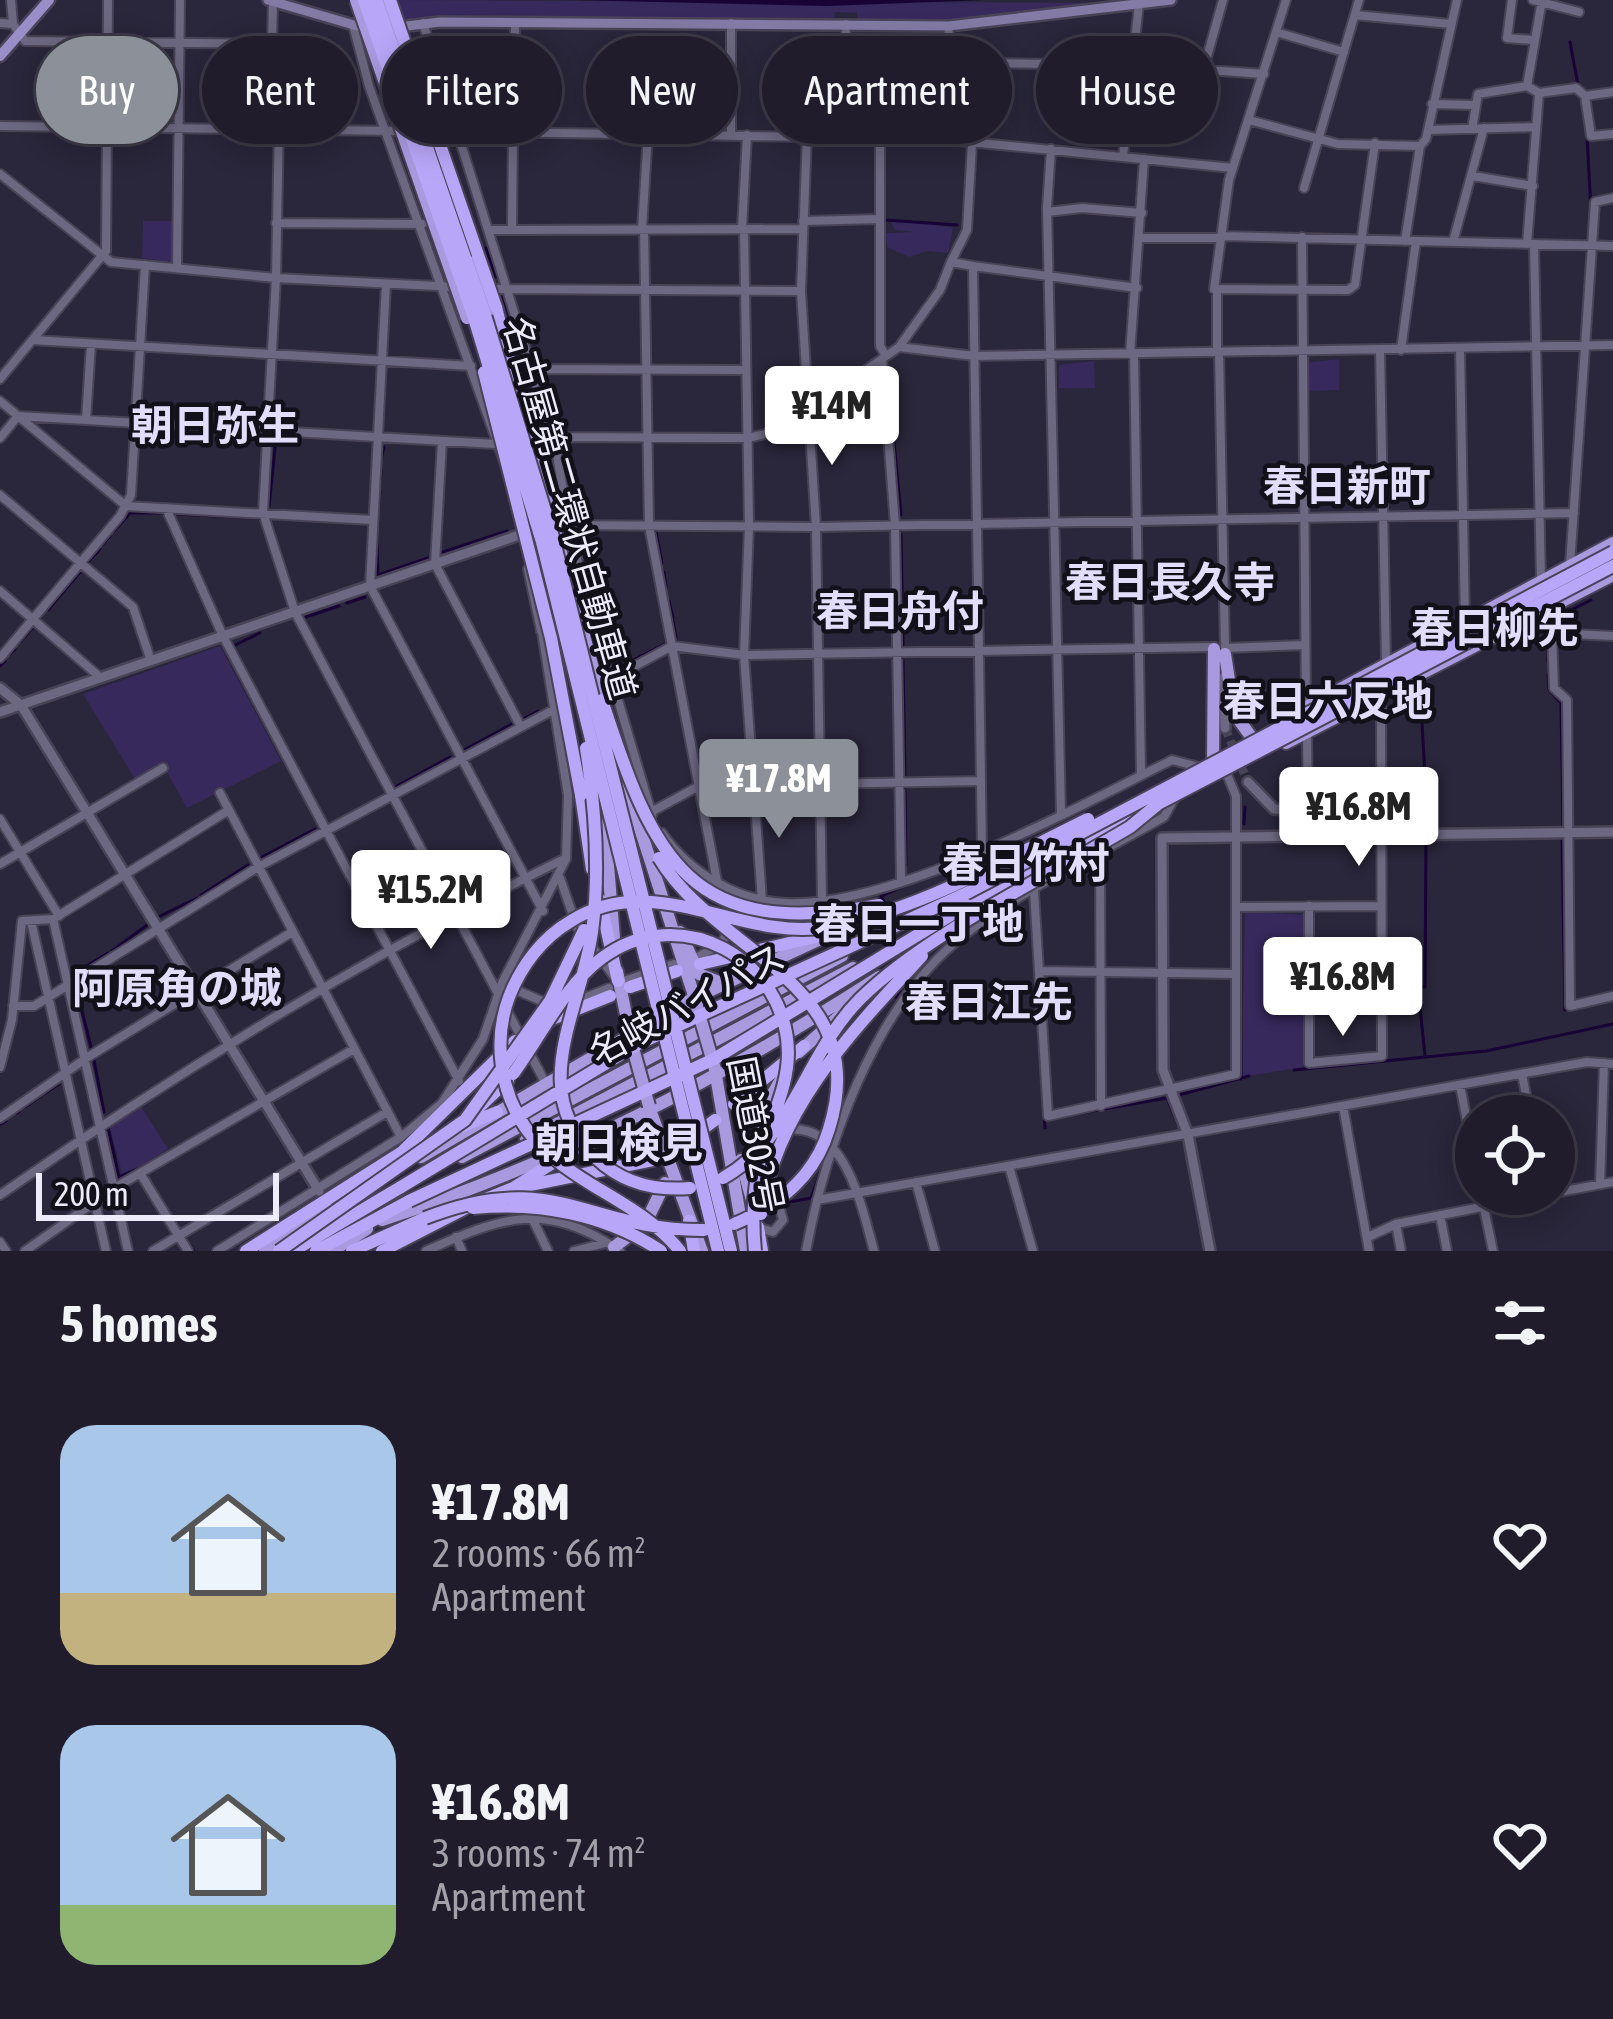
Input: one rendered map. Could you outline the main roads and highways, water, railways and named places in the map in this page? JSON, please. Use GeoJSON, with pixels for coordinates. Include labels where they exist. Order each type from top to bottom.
{"type":"FeatureCollection","features":[{"type":"Feature","properties":{"kind":"highway","name":"名古屋第二環状自動車道"},"geometry":{"type":"LineString","coordinates":[[360,0],[443,227],[516,450],[731,1251]]}},
{"type":"Feature","properties":{"kind":"highway"},"geometry":{"type":"LineString","coordinates":[[360,0],[467,318],[532,530],[653,846],[687,898],[793,980],[823,1022],[836,1094],[821,1150],[805,1175],[775,1203],[719,1228],[652,1226],[568,1201],[532,1196],[479,1200],[432,1220],[382,1251]]}},
{"type":"Feature","properties":{"kind":"highway","name":"名古屋第二環状自動車道"},"geometry":{"type":"LineString","coordinates":[[383,0],[509,391],[718,1251]]}},
{"type":"Feature","properties":{"kind":"highway","name":"国道302号"},"geometry":{"type":"LineString","coordinates":[[383,0],[493,308],[638,829],[728,1102],[755,1251]]}},
{"type":"Feature","properties":{"kind":"highway"},"geometry":{"type":"LineString","coordinates":[[443,227],[527,536],[630,1037],[698,1251]]}},
{"type":"Feature","properties":{"kind":"highway"},"geometry":{"type":"LineString","coordinates":[[316,1251],[409,1201],[714,1059],[967,905],[1613,548]]}},
{"type":"Feature","properties":{"kind":"highway","name":"名岐バイパス"},"geometry":{"type":"LineString","coordinates":[[296,1251],[952,890],[1199,767],[1570,566],[1613,548]]}},
{"type":"Feature","properties":{"kind":"highway"},"geometry":{"type":"LineString","coordinates":[[296,1251],[684,1019],[921,915],[1613,570]]}},
{"type":"Feature","properties":{"kind":"highway","name":"名岐バイパス"},"geometry":{"type":"LineString","coordinates":[[332,1251],[978,901],[1550,607],[1613,570]]}},
{"type":"Feature","properties":{"kind":"highway"},"geometry":{"type":"LineString","coordinates":[[560,604],[602,811],[619,987]]}},
{"type":"Feature","properties":{"kind":"highway"},"geometry":{"type":"LineString","coordinates":[[560,604],[590,780],[594,890],[592,935],[560,1052],[560,1096],[568,1119],[593,1156],[619,1175],[652,1187],[709,1184],[757,1155],[841,1021],[890,972],[1157,798]]}},
{"type":"Feature","properties":{"kind":"highway"},"geometry":{"type":"LineString","coordinates":[[1213,759],[1221,647],[1234,712],[1252,738]]}},
{"type":"Feature","properties":{"kind":"highway"},"geometry":{"type":"LineString","coordinates":[[634,795],[664,853],[685,877],[743,905],[799,912],[862,908],[952,890]]}},
{"type":"Feature","properties":{"kind":"highway"},"geometry":{"type":"LineString","coordinates":[[265,1251],[545,1082],[733,979],[952,890],[1134,797],[1157,798]]}},
{"type":"Feature","properties":{"kind":"highway"},"geometry":{"type":"LineString","coordinates":[[465,1120],[562,982],[594,890]]}},
{"type":"Feature","properties":{"kind":"highway"},"geometry":{"type":"LineString","coordinates":[[680,1251],[637,1211],[559,1164],[515,1109],[503,1076],[501,1038],[506,1006],[528,961],[565,924],[623,902],[684,904],[808,929],[852,921],[952,890]]}},
{"type":"Feature","properties":{"kind":"highway"},"geometry":{"type":"LineString","coordinates":[[380,1221],[626,1124],[902,962],[978,901]]}},
{"type":"Feature","properties":{"kind":"highway"},"geometry":{"type":"LineString","coordinates":[[672,921],[703,978],[733,979]]}},
{"type":"Feature","properties":{"kind":"highway"},"geometry":{"type":"LineString","coordinates":[[699,961],[849,929]]}},
{"type":"Feature","properties":{"kind":"highway"},"geometry":{"type":"LineString","coordinates":[[279,1251],[465,1120],[513,1074],[579,979],[602,958],[624,945],[665,935],[718,944],[752,966],[768,985],[786,1034],[784,1080],[756,1179],[755,1251]]}},
{"type":"Feature","properties":{"kind":"highway"},"geometry":{"type":"LineString","coordinates":[[755,1251],[766,1183],[788,1131],[849,1035],[931,946]]}},
{"type":"Feature","properties":{"kind":"highway"},"geometry":{"type":"LineString","coordinates":[[902,962],[929,968]]}},
{"type":"Feature","properties":{"kind":"highway"},"geometry":{"type":"LineString","coordinates":[[246,1251],[402,1145],[520,1038],[619,987],[676,968]]}},
{"type":"Feature","properties":{"kind":"highway"},"geometry":{"type":"LineString","coordinates":[[755,1251],[758,1227],[728,1102],[804,1046],[886,972]]}},
{"type":"Feature","properties":{"kind":"highway"},"geometry":{"type":"LineString","coordinates":[[754,1208],[764,1108],[804,1046]]}},
{"type":"Feature","properties":{"kind":"highway"},"geometry":{"type":"LineString","coordinates":[[402,1145],[497,1112]]}},
{"type":"Feature","properties":{"kind":"highway"},"geometry":{"type":"LineString","coordinates":[[513,1188],[623,1171],[664,1155],[715,1120]]}},
{"type":"Feature","properties":{"kind":"highway"},"geometry":{"type":"LineString","coordinates":[[613,1247],[656,1209],[664,1155],[644,1127],[626,1124]]}},
{"type":"Feature","properties":{"kind":"highway"},"geometry":{"type":"LineString","coordinates":[[352,1251],[513,1188],[591,1139]]}},
{"type":"Feature","properties":{"kind":"highway"},"geometry":{"type":"LineString","coordinates":[[432,1220],[497,1206],[550,1209],[620,1229],[661,1251]]}},
{"type":"Feature","properties":{"kind":"main road"},"geometry":{"type":"LineString","coordinates":[[0,56],[16,30],[49,0]]}},
{"type":"Feature","properties":{"kind":"main road"},"geometry":{"type":"LineString","coordinates":[[271,1],[376,32],[423,23],[949,26],[1171,0]]}},
{"type":"Feature","properties":{"kind":"waterway"},"geometry":{"type":"LineString","coordinates":[[1570,42],[1578,85]]}},
{"type":"Feature","properties":{"kind":"waterway"},"geometry":{"type":"LineString","coordinates":[[1587,136],[1591,210]]}},
{"type":"Feature","properties":{"kind":"waterway"},"geometry":{"type":"LineString","coordinates":[[885,220],[957,225]]}},
{"type":"Feature","properties":{"kind":"waterway"},"geometry":{"type":"LineString","coordinates":[[486,248],[496,277]]}},
{"type":"Feature","properties":{"kind":"waterway"},"geometry":{"type":"LineString","coordinates":[[503,296],[545,425]]}},
{"type":"Feature","properties":{"kind":"waterway"},"geometry":{"type":"LineString","coordinates":[[888,370],[890,395]]}},
{"type":"Feature","properties":{"kind":"waterway"},"geometry":{"type":"LineString","coordinates":[[891,401],[893,432]]}},
{"type":"Feature","properties":{"kind":"waterway"},"geometry":{"type":"LineString","coordinates":[[269,506],[276,439]]}},
{"type":"Feature","properties":{"kind":"waterway"},"geometry":{"type":"LineString","coordinates":[[551,442],[556,471]]}},
{"type":"Feature","properties":{"kind":"waterway"},"geometry":{"type":"LineString","coordinates":[[894,442],[901,515]]}},
{"type":"Feature","properties":{"kind":"waterway"},"geometry":{"type":"LineString","coordinates":[[381,459],[384,447]]}},
{"type":"Feature","properties":{"kind":"waterway"},"geometry":{"type":"LineString","coordinates":[[380,482],[381,470]]}},
{"type":"Feature","properties":{"kind":"waterway"},"geometry":{"type":"LineString","coordinates":[[556,496],[557,480]]}},
{"type":"Feature","properties":{"kind":"waterway"},"geometry":{"type":"LineString","coordinates":[[379,500],[380,491]]}},
{"type":"Feature","properties":{"kind":"waterway"},"geometry":{"type":"LineString","coordinates":[[378,517],[379,503]]}},
{"type":"Feature","properties":{"kind":"waterway"},"geometry":{"type":"LineString","coordinates":[[114,531],[130,513],[160,513]]}},
{"type":"Feature","properties":{"kind":"waterway"},"geometry":{"type":"LineString","coordinates":[[178,514],[258,518]]}},
{"type":"Feature","properties":{"kind":"waterway"},"geometry":{"type":"LineString","coordinates":[[377,530],[378,522]]}},
{"type":"Feature","properties":{"kind":"waterway"},"geometry":{"type":"LineString","coordinates":[[443,552],[507,531]]}},
{"type":"Feature","properties":{"kind":"waterway"},"geometry":{"type":"LineString","coordinates":[[377,532],[377,541]]}},
{"type":"Feature","properties":{"kind":"waterway"},"geometry":{"type":"LineString","coordinates":[[656,532],[662,563]]}},
{"type":"Feature","properties":{"kind":"waterway"},"geometry":{"type":"LineString","coordinates":[[901,534],[903,645]]}},
{"type":"Feature","properties":{"kind":"waterway"},"geometry":{"type":"LineString","coordinates":[[103,544],[110,536]]}},
{"type":"Feature","properties":{"kind":"waterway"},"geometry":{"type":"LineString","coordinates":[[377,544],[378,575],[428,558]]}},
{"type":"Feature","properties":{"kind":"waterway"},"geometry":{"type":"LineString","coordinates":[[88,562],[100,549]]}},
{"type":"Feature","properties":{"kind":"waterway"},"geometry":{"type":"LineString","coordinates":[[48,610],[80,572]]}},
{"type":"Feature","properties":{"kind":"waterway"},"geometry":{"type":"LineString","coordinates":[[664,572],[666,587]]}},
{"type":"Feature","properties":{"kind":"waterway"},"geometry":{"type":"LineString","coordinates":[[347,603],[365,597]]}},
{"type":"Feature","properties":{"kind":"waterway"},"geometry":{"type":"LineString","coordinates":[[1557,617],[1591,600]]}},
{"type":"Feature","properties":{"kind":"waterway"},"geometry":{"type":"LineString","coordinates":[[669,601],[673,618]]}},
{"type":"Feature","properties":{"kind":"waterway"},"geometry":{"type":"LineString","coordinates":[[306,617],[339,606]]}},
{"type":"Feature","properties":{"kind":"waterway"},"geometry":{"type":"LineString","coordinates":[[673,621],[676,638]]}},
{"type":"Feature","properties":{"kind":"waterway"},"geometry":{"type":"LineString","coordinates":[[1547,623],[1548,662]]}},
{"type":"Feature","properties":{"kind":"waterway"},"geometry":{"type":"LineString","coordinates":[[21,641],[33,627]]}},
{"type":"Feature","properties":{"kind":"waterway"},"geometry":{"type":"LineString","coordinates":[[248,674],[233,646],[260,633]]}},
{"type":"Feature","properties":{"kind":"waterway"},"geometry":{"type":"LineString","coordinates":[[635,659],[665,644]]}},
{"type":"Feature","properties":{"kind":"waterway"},"geometry":{"type":"LineString","coordinates":[[10,654],[15,649]]}},
{"type":"Feature","properties":{"kind":"waterway"},"geometry":{"type":"LineString","coordinates":[[903,660],[905,777]]}},
{"type":"Feature","properties":{"kind":"waterway"},"geometry":{"type":"LineString","coordinates":[[0,666],[5,661]]}},
{"type":"Feature","properties":{"kind":"waterway"},"geometry":{"type":"LineString","coordinates":[[621,667],[630,662]]}},
{"type":"Feature","properties":{"kind":"waterway"},"geometry":{"type":"LineString","coordinates":[[1548,674],[1549,690],[1561,703],[1563,827]]}},
{"type":"Feature","properties":{"kind":"waterway"},"geometry":{"type":"LineString","coordinates":[[253,684],[260,697]]}},
{"type":"Feature","properties":{"kind":"waterway"},"geometry":{"type":"LineString","coordinates":[[1420,689],[1428,827]]}},
{"type":"Feature","properties":{"kind":"waterway"},"geometry":{"type":"LineString","coordinates":[[261,699],[266,707]]}},
{"type":"Feature","properties":{"kind":"waterway"},"geometry":{"type":"LineString","coordinates":[[525,718],[538,711]]}},
{"type":"Feature","properties":{"kind":"waterway"},"geometry":{"type":"LineString","coordinates":[[269,714],[271,719]]}},
{"type":"Feature","properties":{"kind":"waterway"},"geometry":{"type":"LineString","coordinates":[[464,750],[512,724]]}},
{"type":"Feature","properties":{"kind":"waterway"},"geometry":{"type":"LineString","coordinates":[[275,725],[282,739]]}},
{"type":"Feature","properties":{"kind":"waterway"},"geometry":{"type":"LineString","coordinates":[[283,741],[297,766]]}},
{"type":"Feature","properties":{"kind":"waterway"},"geometry":{"type":"LineString","coordinates":[[397,786],[450,757]]}},
{"type":"Feature","properties":{"kind":"waterway"},"geometry":{"type":"LineString","coordinates":[[298,769],[307,785]]}},
{"type":"Feature","properties":{"kind":"waterway"},"geometry":{"type":"LineString","coordinates":[[905,789],[906,865]]}},
{"type":"Feature","properties":{"kind":"waterway"},"geometry":{"type":"LineString","coordinates":[[1244,824],[1245,807]]}},
{"type":"Feature","properties":{"kind":"waterway"},"geometry":{"type":"LineString","coordinates":[[322,815],[325,820]]}},
{"type":"Feature","properties":{"kind":"waterway"},"geometry":{"type":"LineString","coordinates":[[262,857],[315,829]]}},
{"type":"Feature","properties":{"kind":"waterway"},"geometry":{"type":"LineString","coordinates":[[1562,838],[1565,1010]]}},
{"type":"Feature","properties":{"kind":"waterway"},"geometry":{"type":"LineString","coordinates":[[1425,1056],[1418,987],[1425,987],[1426,839]]}},
{"type":"Feature","properties":{"kind":"waterway"},"geometry":{"type":"LineString","coordinates":[[201,895],[248,865]]}},
{"type":"Feature","properties":{"kind":"waterway"},"geometry":{"type":"LineString","coordinates":[[886,905],[881,896],[911,883]]}},
{"type":"Feature","properties":{"kind":"waterway"},"geometry":{"type":"LineString","coordinates":[[160,916],[197,898]]}},
{"type":"Feature","properties":{"kind":"waterway"},"geometry":{"type":"LineString","coordinates":[[1240,915],[1240,966]]}},
{"type":"Feature","properties":{"kind":"waterway"},"geometry":{"type":"LineString","coordinates":[[462,919],[481,954]]}},
{"type":"Feature","properties":{"kind":"waterway"},"geometry":{"type":"LineString","coordinates":[[112,951],[147,925]]}},
{"type":"Feature","properties":{"kind":"waterway"},"geometry":{"type":"LineString","coordinates":[[73,974],[108,953]]}},
{"type":"Feature","properties":{"kind":"waterway"},"geometry":{"type":"LineString","coordinates":[[1240,981],[1241,1079]]}},
{"type":"Feature","properties":{"kind":"waterway"},"geometry":{"type":"LineString","coordinates":[[896,997],[903,984]]}},
{"type":"Feature","properties":{"kind":"waterway"},"geometry":{"type":"LineString","coordinates":[[76,987],[91,1047]]}},
{"type":"Feature","properties":{"kind":"waterway"},"geometry":{"type":"LineString","coordinates":[[1294,1070],[1486,1051],[1613,1024]]}},
{"type":"Feature","properties":{"kind":"waterway"},"geometry":{"type":"LineString","coordinates":[[872,1045],[879,1031]]}},
{"type":"Feature","properties":{"kind":"waterway"},"geometry":{"type":"LineString","coordinates":[[94,1060],[104,1112]]}},
{"type":"Feature","properties":{"kind":"waterway"},"geometry":{"type":"LineString","coordinates":[[1179,1095],[1249,1076]]}},
{"type":"Feature","properties":{"kind":"waterway"},"geometry":{"type":"LineString","coordinates":[[1042,1083],[1045,1128]]}},
{"type":"Feature","properties":{"kind":"waterway"},"geometry":{"type":"LineString","coordinates":[[44,1094],[59,1084]]}},
{"type":"Feature","properties":{"kind":"waterway"},"geometry":{"type":"LineString","coordinates":[[32,1102],[41,1096]]}},
{"type":"Feature","properties":{"kind":"waterway"},"geometry":{"type":"LineString","coordinates":[[1075,1114],[1167,1098],[1178,1125]]}},
{"type":"Feature","properties":{"kind":"waterway"},"geometry":{"type":"LineString","coordinates":[[23,1108],[30,1104]]}},
{"type":"Feature","properties":{"kind":"waterway"},"geometry":{"type":"LineString","coordinates":[[1,1124],[6,1121]]}},
{"type":"Feature","properties":{"kind":"waterway"},"geometry":{"type":"LineString","coordinates":[[108,1127],[119,1177],[140,1168]]}},
{"type":"Feature","properties":{"kind":"waterway"},"geometry":{"type":"LineString","coordinates":[[790,1202],[811,1198],[826,1156]]}},
{"type":"Feature","properties":{"kind":"waterway"},"geometry":{"type":"LineString","coordinates":[[161,1200],[179,1228]]}},
{"type":"Feature","properties":{"kind":"waterway"},"geometry":{"type":"LineString","coordinates":[[186,1239],[194,1251]]}},
{"type":"Feature","properties":{"kind":"tunnel"},"geometry":{"type":"LineString","coordinates":[[1225,728],[1248,782]]}},
{"type":"Feature","properties":{"kind":"district","name":"朝日弥生"},"geometry":{"type":"Point","coordinates":[215,425]}},
{"type":"Feature","properties":{"kind":"district","name":"春日新町"},"geometry":{"type":"Point","coordinates":[1347,486]}},
{"type":"Feature","properties":{"kind":"district","name":"春日長久寺"},"geometry":{"type":"Point","coordinates":[1170,582]}},
{"type":"Feature","properties":{"kind":"district","name":"春日舟付"},"geometry":{"type":"Point","coordinates":[900,611]}},
{"type":"Feature","properties":{"kind":"district","name":"春日柳先"},"geometry":{"type":"Point","coordinates":[1495,628]}},
{"type":"Feature","properties":{"kind":"district","name":"春日六反地"},"geometry":{"type":"Point","coordinates":[1328,701]}},
{"type":"Feature","properties":{"kind":"district","name":"春日竹村"},"geometry":{"type":"Point","coordinates":[1026,863]}},
{"type":"Feature","properties":{"kind":"district","name":"春日一丁地"},"geometry":{"type":"Point","coordinates":[919,924]}},
{"type":"Feature","properties":{"kind":"district","name":"阿原角の城"},"geometry":{"type":"Point","coordinates":[177,988]}},
{"type":"Feature","properties":{"kind":"district","name":"春日江先"},"geometry":{"type":"Point","coordinates":[989,1002]}},
{"type":"Feature","properties":{"kind":"district","name":"朝日検見"},"geometry":{"type":"Point","coordinates":[619,1143]}}]}
